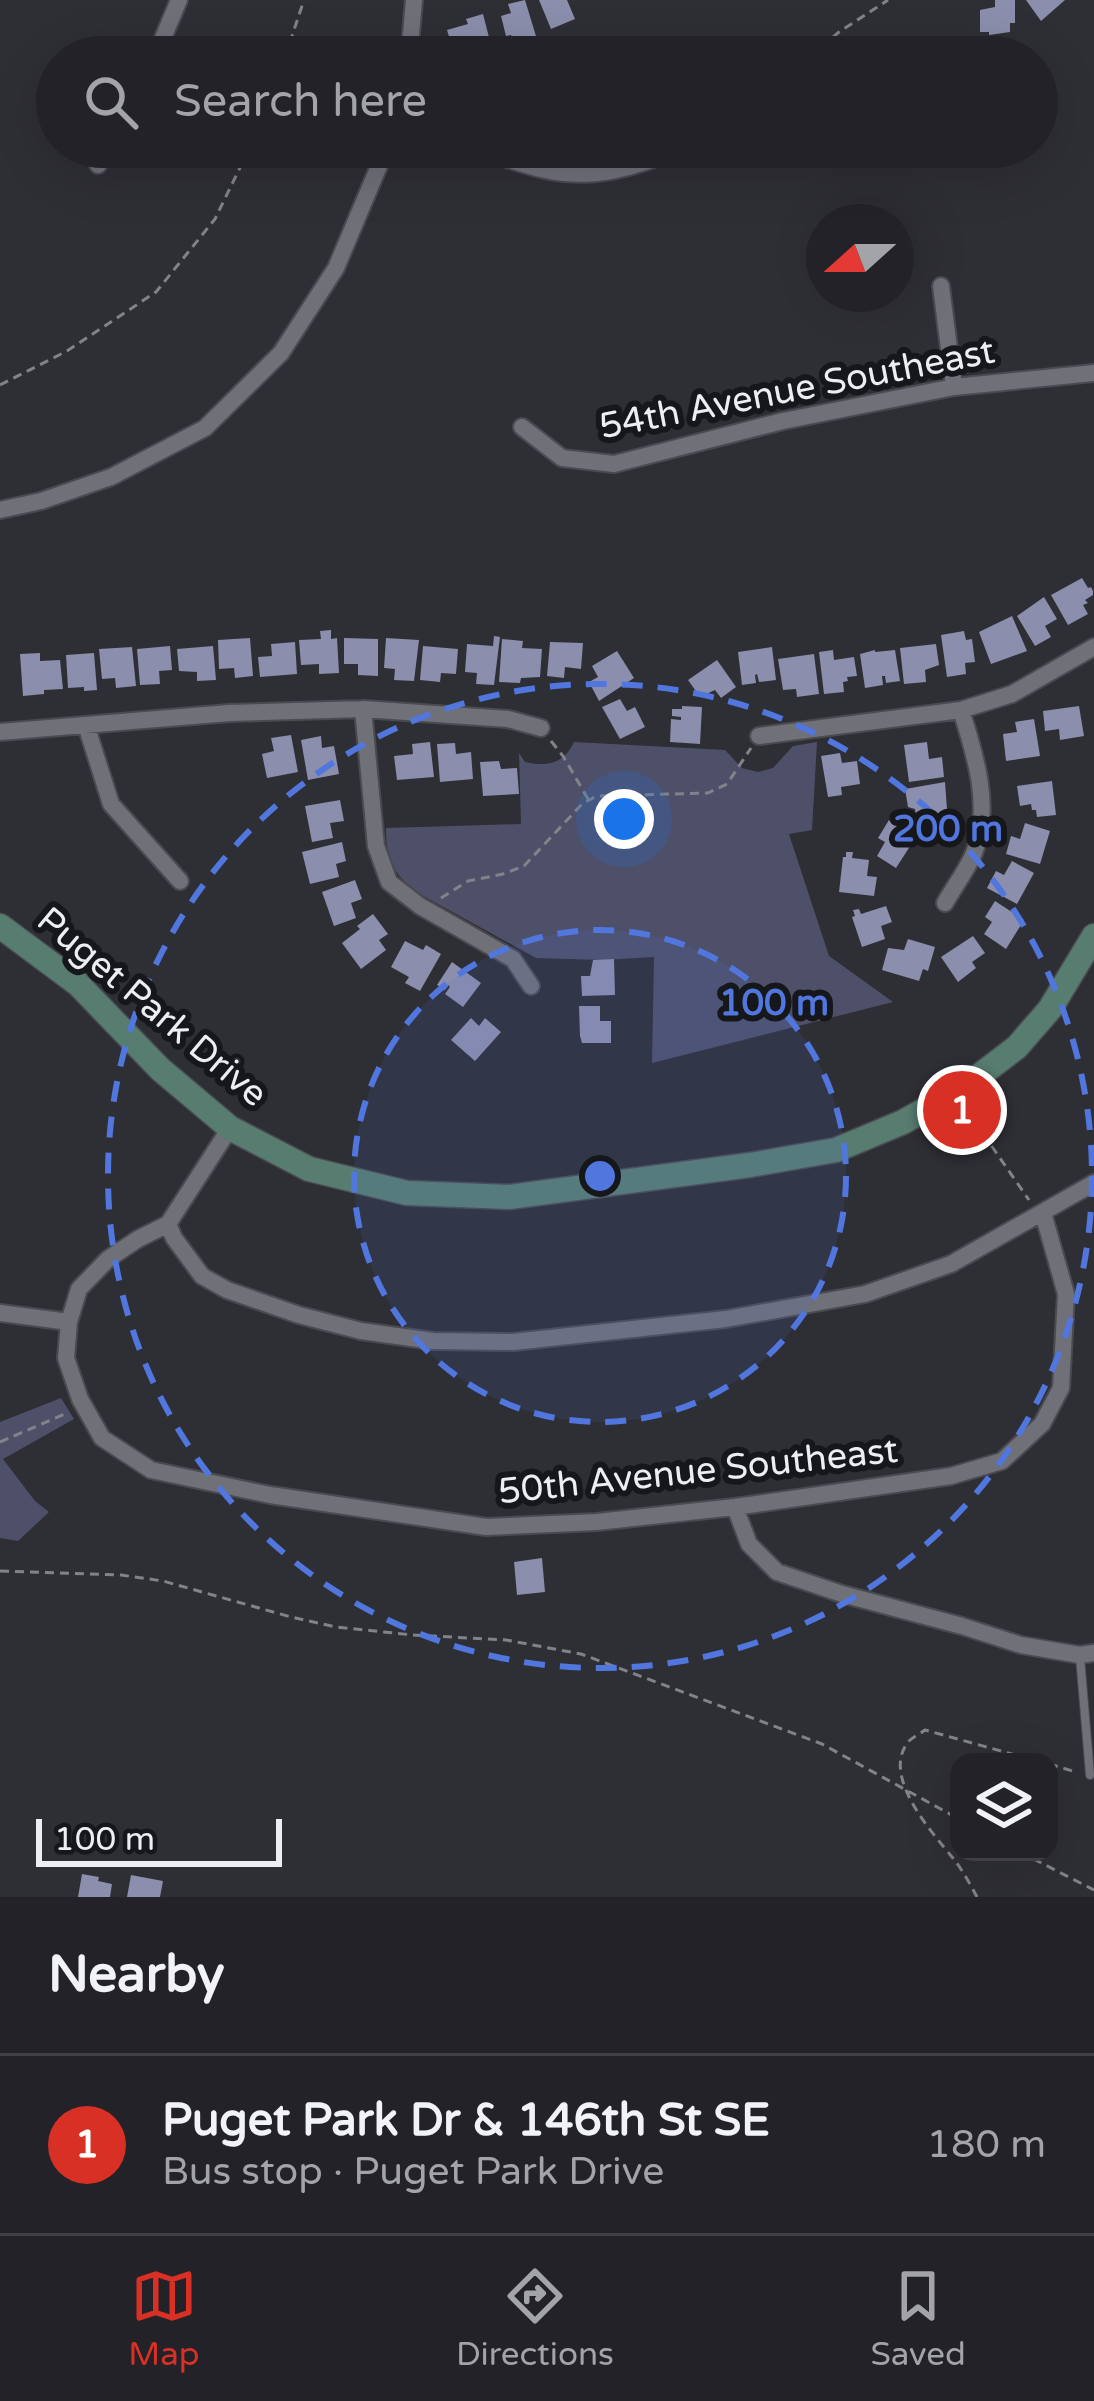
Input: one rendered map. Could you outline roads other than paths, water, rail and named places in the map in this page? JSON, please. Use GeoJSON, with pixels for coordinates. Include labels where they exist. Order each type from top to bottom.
{"type":"FeatureCollection","features":[{"type":"Feature","properties":{"kind":"street"},"geometry":{"type":"LineString","coordinates":[[164,36],[179,0]]}},
{"type":"Feature","properties":{"kind":"street"},"geometry":{"type":"LineString","coordinates":[[410,36],[413,0]]}},
{"type":"Feature","properties":{"kind":"street"},"geometry":{"type":"LineString","coordinates":[[0,510],[111,477],[205,428],[281,353],[335,268],[378,168]]}},
{"type":"Feature","properties":{"kind":"street"},"geometry":{"type":"LineString","coordinates":[[537,168],[595,174],[626,168]]}},
{"type":"Feature","properties":{"kind":"street"},"geometry":{"type":"LineString","coordinates":[[941,286],[954,387]]}},
{"type":"Feature","properties":{"kind":"street","name":"54th Avenue Southeast"},"geometry":{"type":"LineString","coordinates":[[522,428],[562,458],[614,464],[783,422],[954,387],[1094,373]]}},
{"type":"Feature","properties":{"kind":"street"},"geometry":{"type":"LineString","coordinates":[[759,736],[962,710],[1012,694],[1094,647]]}},
{"type":"Feature","properties":{"kind":"street"},"geometry":{"type":"LineString","coordinates":[[363,709],[376,847],[389,881],[426,910],[513,959],[530,986]]}},
{"type":"Feature","properties":{"kind":"street"},"geometry":{"type":"LineString","coordinates":[[0,732],[229,713],[363,709],[508,719],[541,728]]}},
{"type":"Feature","properties":{"kind":"street"},"geometry":{"type":"LineString","coordinates":[[945,903],[975,851],[980,816],[979,767],[962,710]]}},
{"type":"Feature","properties":{"kind":"street"},"geometry":{"type":"LineString","coordinates":[[86,725],[111,804],[180,881]]}},
{"type":"Feature","properties":{"kind":"street","name":"Puget Park Drive"},"geometry":{"type":"LineString","coordinates":[[0,926],[78,984],[160,1069],[230,1128],[309,1169],[387,1189],[509,1197],[750,1166],[836,1150],[903,1122],[955,1093],[1017,1047],[1050,1009],[1094,936]]}},
{"type":"Feature","properties":{"kind":"street"},"geometry":{"type":"LineString","coordinates":[[0,1312],[69,1322],[79,1289],[108,1259],[169,1224],[230,1128]]}},
{"type":"Feature","properties":{"kind":"street"},"geometry":{"type":"LineString","coordinates":[[169,1224],[202,1276],[227,1290],[299,1315],[361,1331],[433,1341],[513,1342],[726,1319],[865,1294],[951,1264],[1094,1183]]}},
{"type":"Feature","properties":{"kind":"street","name":"50th Avenue Southeast"},"geometry":{"type":"LineString","coordinates":[[69,1322],[66,1358],[80,1400],[102,1438],[151,1470],[270,1495],[486,1527],[597,1522],[735,1507],[951,1476],[1002,1461],[1042,1424],[1061,1388],[1066,1294],[1041,1214]]}},
{"type":"Feature","properties":{"kind":"street"},"geometry":{"type":"LineString","coordinates":[[735,1507],[748,1544],[777,1572],[1021,1646],[1087,1654]]}},
{"type":"Feature","properties":{"kind":"lane"},"geometry":{"type":"LineString","coordinates":[[1087,1654],[1090,1775]]}},
{"type":"Feature","properties":{"kind":"place","name":"Puget Park Dr & 146th St SE"},"geometry":{"type":"Point","coordinates":[962,1110]}}]}
